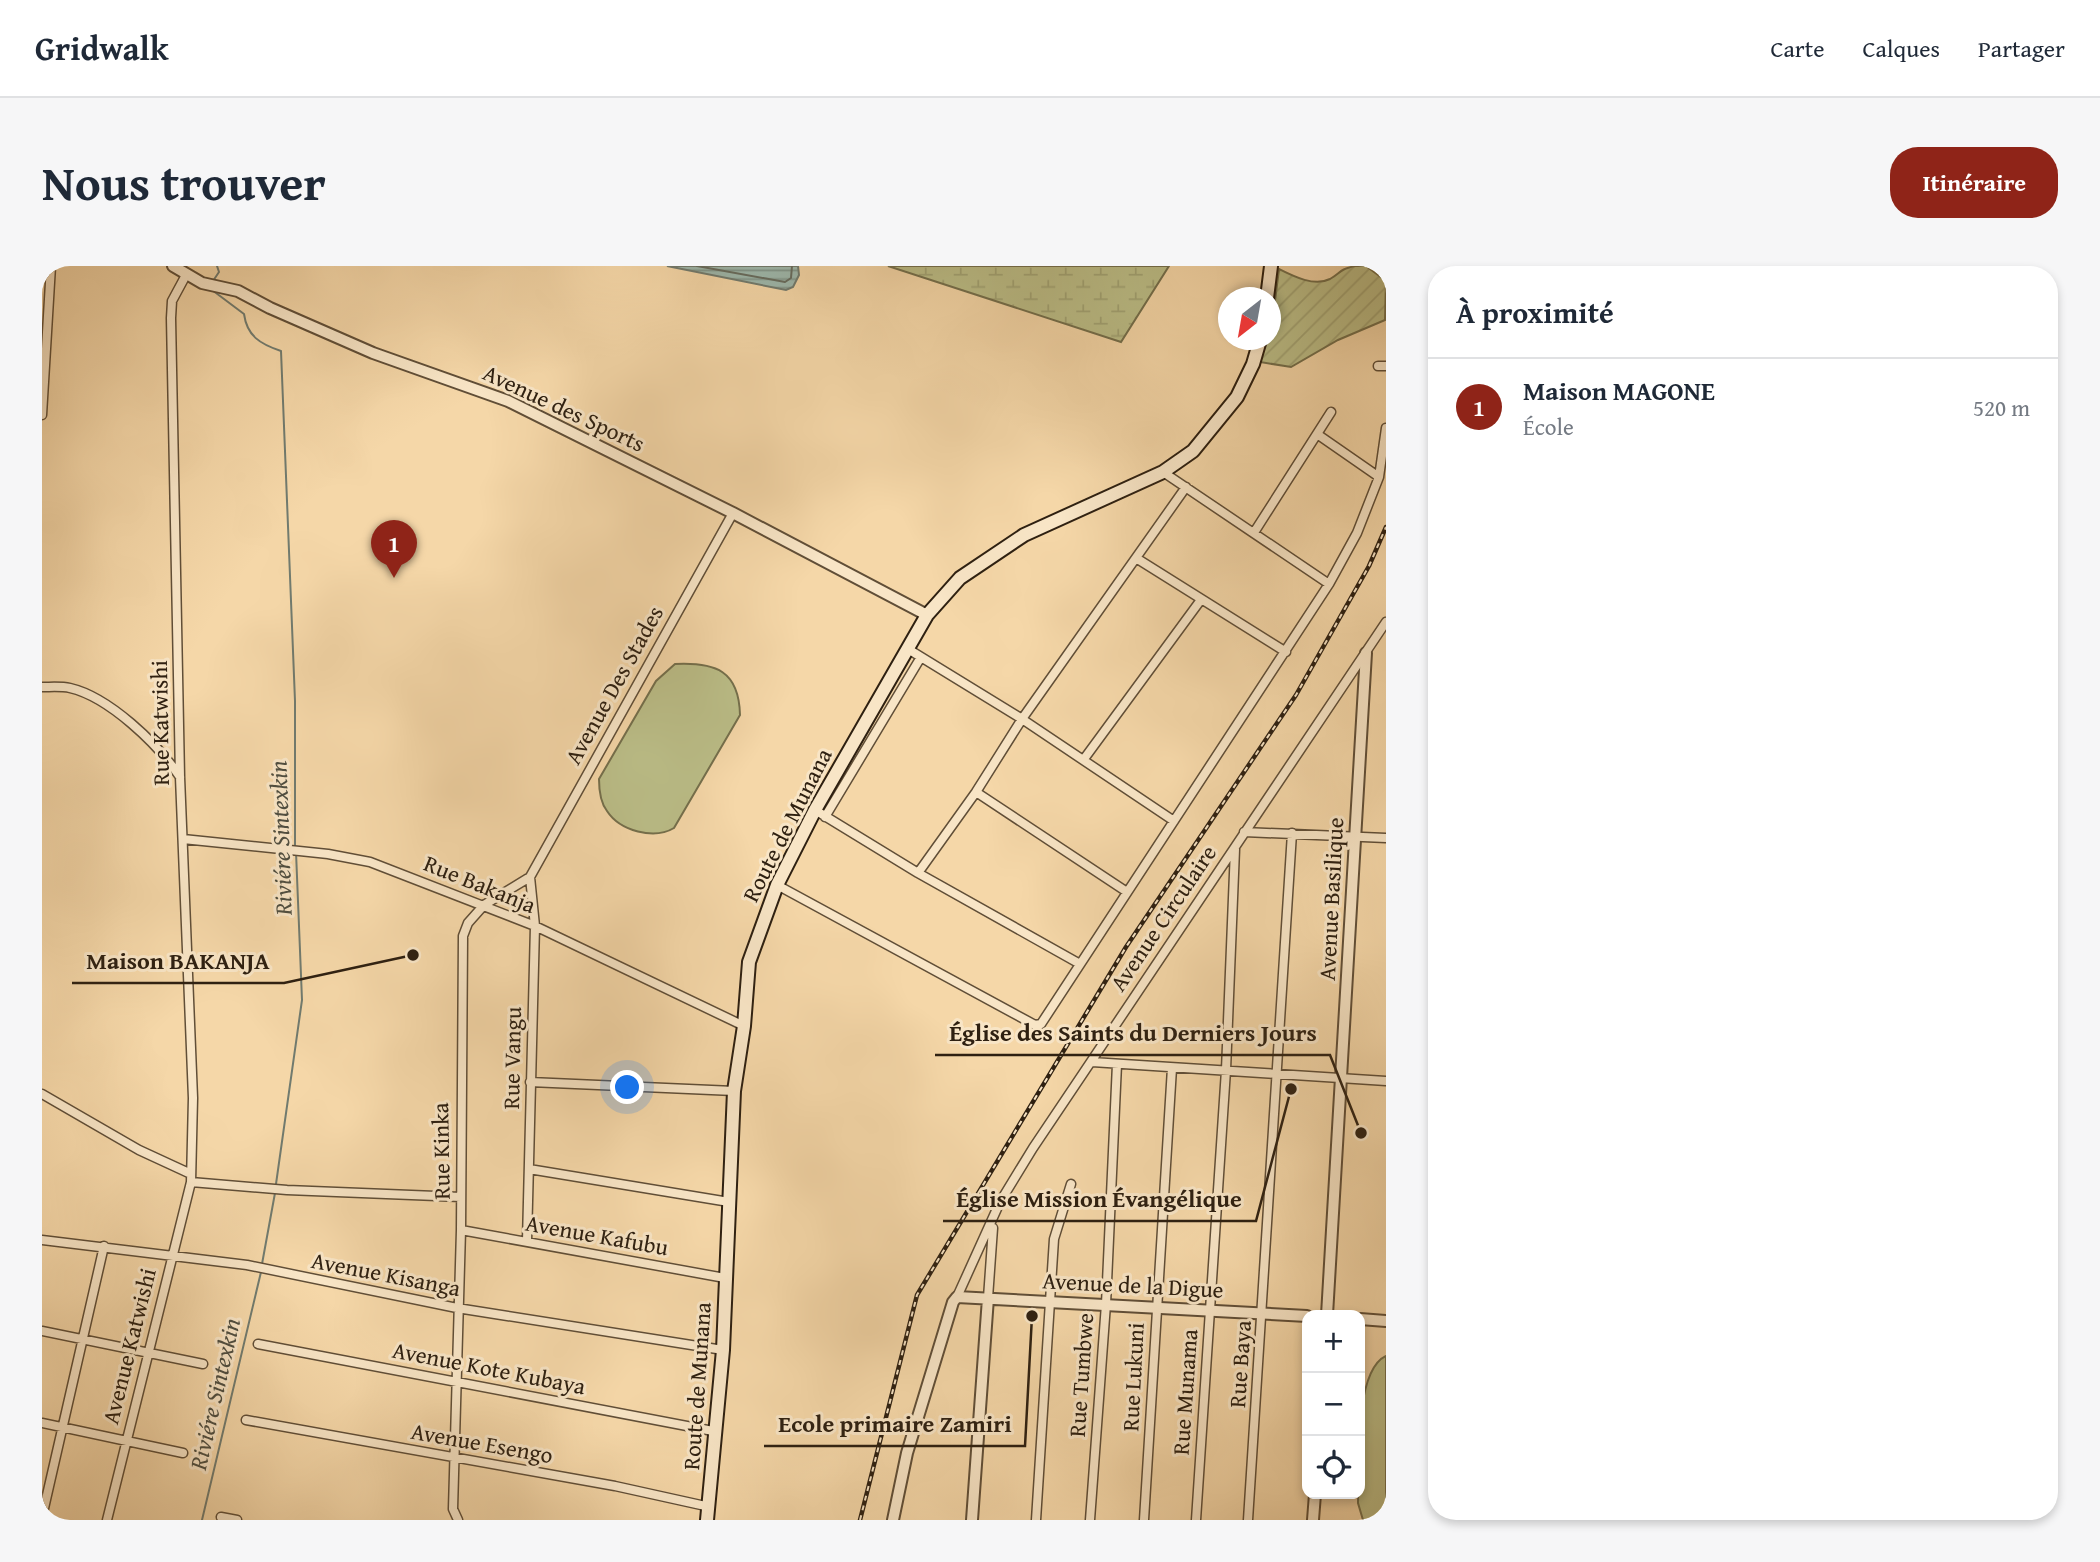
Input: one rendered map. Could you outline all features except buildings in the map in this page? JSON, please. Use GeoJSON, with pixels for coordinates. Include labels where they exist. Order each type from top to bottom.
{"type":"FeatureCollection","features":[{"type":"Feature","properties":{"kind":"main road"},"geometry":{"type":"LineString","coordinates":[[1268,287],[1271,266]]}},
{"type":"Feature","properties":{"kind":"main road","name":"Route de Munana"},"geometry":{"type":"LineString","coordinates":[[709,1513],[713,1431],[723,1350],[734,1091],[744,1026],[749,962],[777,885],[820,814],[927,615],[960,578],[990,555],[1024,535],[1163,472],[1193,450],[1217,425],[1237,397],[1257,350]]}},
{"type":"Feature","properties":{"kind":"street"},"geometry":{"type":"LineString","coordinates":[[42,415],[51,266]]}},
{"type":"Feature","properties":{"kind":"street","name":"Avenue des Sports"},"geometry":{"type":"LineString","coordinates":[[173,266],[202,283],[238,291],[270,309],[373,353],[508,401],[733,513],[927,615]]}},
{"type":"Feature","properties":{"kind":"street","name":"Rue Katwishi"},"geometry":{"type":"LineString","coordinates":[[186,275],[172,301],[171,318],[180,777],[193,1098],[191,1178]]}},
{"type":"Feature","properties":{"kind":"street"},"geometry":{"type":"LineString","coordinates":[[1255,531],[1331,412]]}},
{"type":"Feature","properties":{"kind":"street"},"geometry":{"type":"LineString","coordinates":[[777,885],[1035,1025],[1041,1024],[1329,584],[1357,533],[1379,477],[1386,428]]}},
{"type":"Feature","properties":{"kind":"street"},"geometry":{"type":"LineString","coordinates":[[1317,433],[1379,477]]}},
{"type":"Feature","properties":{"kind":"street"},"geometry":{"type":"LineString","coordinates":[[1163,472],[1255,531],[1329,584]]}},
{"type":"Feature","properties":{"kind":"street"},"geometry":{"type":"LineString","coordinates":[[918,873],[976,792],[1022,719],[1186,487]]}},
{"type":"Feature","properties":{"kind":"street","name":"Avenue Des Stades"},"geometry":{"type":"LineString","coordinates":[[530,877],[733,513]]}},
{"type":"Feature","properties":{"kind":"street"},"geometry":{"type":"LineString","coordinates":[[1136,558],[1200,601],[1286,652]]}},
{"type":"Feature","properties":{"kind":"street"},"geometry":{"type":"LineString","coordinates":[[1084,759],[1200,601]]}},
{"type":"Feature","properties":{"kind":"street","name":"Avenue Circulaire"},"geometry":{"type":"LineString","coordinates":[[893,1520],[907,1453],[957,1297],[1000,1202],[1033,1148],[1386,622]]}},
{"type":"Feature","properties":{"kind":"street"},"geometry":{"type":"LineString","coordinates":[[908,649],[1084,759],[1174,821]]}},
{"type":"Feature","properties":{"kind":"street","name":"Avenue Basilique"},"geometry":{"type":"LineString","coordinates":[[1327,1310],[1366,653]]}},
{"type":"Feature","properties":{"kind":"street"},"geometry":{"type":"LineString","coordinates":[[921,657],[820,814],[918,873],[1080,964]]}},
{"type":"Feature","properties":{"kind":"street"},"geometry":{"type":"LineString","coordinates":[[42,687],[76,690],[111,710],[160,748],[180,777]]}},
{"type":"Feature","properties":{"kind":"street"},"geometry":{"type":"LineString","coordinates":[[976,792],[1127,892]]}},
{"type":"Feature","properties":{"kind":"street"},"geometry":{"type":"LineString","coordinates":[[1244,832],[1386,838]]}},
{"type":"Feature","properties":{"kind":"street","name":"Rue Baya"},"geometry":{"type":"LineString","coordinates":[[1248,1520],[1292,833]]}},
{"type":"Feature","properties":{"kind":"street","name":"Rue Bakanja"},"geometry":{"type":"LineString","coordinates":[[183,839],[370,862],[535,926],[744,1026]]}},
{"type":"Feature","properties":{"kind":"street","name":"Rue Munama"},"geometry":{"type":"LineString","coordinates":[[1196,1520],[1226,1070],[1236,846]]}},
{"type":"Feature","properties":{"kind":"street","name":"Rue Kinka"},"geometry":{"type":"LineString","coordinates":[[458,1520],[453,1509],[461,1230],[463,936],[468,923],[484,905],[530,877]]}},
{"type":"Feature","properties":{"kind":"street","name":"Rue Vangu"},"geometry":{"type":"LineString","coordinates":[[527,1241],[535,926],[530,877]]}},
{"type":"Feature","properties":{"kind":"street"},"geometry":{"type":"LineString","coordinates":[[1092,1062],[1386,1081]]}},
{"type":"Feature","properties":{"kind":"street","name":"Rue Tumbwe"},"geometry":{"type":"LineString","coordinates":[[1090,1520],[1106,1304],[1117,1064]]}},
{"type":"Feature","properties":{"kind":"street","name":"Rue Lukuni"},"geometry":{"type":"LineString","coordinates":[[1143,1520],[1172,1068]]}},
{"type":"Feature","properties":{"kind":"street"},"geometry":{"type":"LineString","coordinates":[[530,1082],[734,1091]]}},
{"type":"Feature","properties":{"kind":"street"},"geometry":{"type":"LineString","coordinates":[[42,1094],[191,1178],[299,1191],[461,1197]]}},
{"type":"Feature","properties":{"kind":"street"},"geometry":{"type":"LineString","coordinates":[[529,1169],[729,1202]]}},
{"type":"Feature","properties":{"kind":"street","name":"Avenue Katwishi"},"geometry":{"type":"LineString","coordinates":[[107,1520],[191,1178]]}},
{"type":"Feature","properties":{"kind":"street"},"geometry":{"type":"LineString","coordinates":[[1036,1520],[1055,1227],[1071,1184]]}},
{"type":"Feature","properties":{"kind":"street"},"geometry":{"type":"LineString","coordinates":[[972,1520],[993,1221]]}},
{"type":"Feature","properties":{"kind":"street","name":"Avenue Kafubu"},"geometry":{"type":"LineString","coordinates":[[461,1230],[725,1278]]}},
{"type":"Feature","properties":{"kind":"street","name":"Avenue Kisanga"},"geometry":{"type":"LineString","coordinates":[[42,1240],[247,1265],[457,1307],[723,1350]]}},
{"type":"Feature","properties":{"kind":"street"},"geometry":{"type":"LineString","coordinates":[[54,1520],[42,1517],[104,1246]]}},
{"type":"Feature","properties":{"kind":"street","name":"Avenue de la Digue"},"geometry":{"type":"LineString","coordinates":[[957,1297],[1209,1308],[1302,1316]]}},
{"type":"Feature","properties":{"kind":"street"},"geometry":{"type":"LineString","coordinates":[[1365,1319],[1386,1321]]}},
{"type":"Feature","properties":{"kind":"street"},"geometry":{"type":"LineString","coordinates":[[42,1331],[203,1364]]}},
{"type":"Feature","properties":{"kind":"street","name":"Avenue Kote Kubaya"},"geometry":{"type":"LineString","coordinates":[[258,1344],[713,1431]]}},
{"type":"Feature","properties":{"kind":"street","name":"Avenue Esengo"},"geometry":{"type":"LineString","coordinates":[[246,1420],[456,1457],[709,1513]]}},
{"type":"Feature","properties":{"kind":"street"},"geometry":{"type":"LineString","coordinates":[[42,1423],[183,1452]]}},
{"type":"Feature","properties":{"kind":"street"},"geometry":{"type":"LineString","coordinates":[[1314,1520],[1315,1499]]}},
{"type":"Feature","properties":{"kind":"street"},"geometry":{"type":"LineString","coordinates":[[221,1517],[237,1520]]}},
{"type":"Feature","properties":{"kind":"green space"},"geometry":{"type":"Polygon","coordinates":[[[888,266],[1169,266],[1121,342],[888,266]]]}},
{"type":"Feature","properties":{"kind":"green space"},"geometry":{"type":"Polygon","coordinates":[[[1366,266],[1386,281],[1385,320],[1338,340],[1291,367],[1260,362],[1263,350],[1281,350],[1281,287],[1277,287],[1279,269],[1304,280],[1317,282],[1330,279],[1343,270],[1366,266]]]}},
{"type":"Feature","properties":{"kind":"green space"},"geometry":{"type":"Polygon","coordinates":[[[675,664],[702,665],[722,672],[735,688],[740,715],[674,828],[657,833],[638,832],[620,824],[607,811],[600,796],[599,779],[656,681],[675,664]]]}},
{"type":"Feature","properties":{"kind":"green space"},"geometry":{"type":"Polygon","coordinates":[[[1386,1356],[1386,1520],[1363,1520],[1358,1503],[1358,1499],[1365,1499],[1365,1393],[1375,1365],[1386,1356]]]}},
{"type":"Feature","properties":{"kind":"water"},"geometry":{"type":"Polygon","coordinates":[[[667,266],[798,266],[799,275],[793,287],[786,290],[667,266]]]}},
{"type":"Feature","properties":{"kind":"waterway","name":"Riviére Sintexkin"},"geometry":{"type":"LineString","coordinates":[[213,281],[219,272],[217,266]]}},
{"type":"Feature","properties":{"kind":"waterway","name":"Riviére Sintexkin"},"geometry":{"type":"LineString","coordinates":[[212,290],[244,314],[251,334],[281,351],[295,701],[295,847]]}},
{"type":"Feature","properties":{"kind":"waterway","name":"Riviére Sintexkin"},"geometry":{"type":"LineString","coordinates":[[276,1184],[302,1000],[296,852]]}},
{"type":"Feature","properties":{"kind":"waterway","name":"Riviére Sintexkin"},"geometry":{"type":"LineString","coordinates":[[262,1264],[275,1193]]}},
{"type":"Feature","properties":{"kind":"waterway","name":"Riviére Sintexkin"},"geometry":{"type":"LineString","coordinates":[[202,1520],[261,1272]]}},
{"type":"Feature","properties":{"kind":"railway"},"geometry":{"type":"LineString","coordinates":[[860,1520],[917,1295],[1126,947],[1296,695],[1369,566],[1386,527]]}},
{"type":"Feature","properties":{"kind":"place","name":"Maison MAGONE"},"geometry":{"type":"Point","coordinates":[394,578]}},
{"type":"Feature","properties":{"kind":"place","name":"Maison BAKANJA"},"geometry":{"type":"Point","coordinates":[413,955]}},
{"type":"Feature","properties":{"kind":"place","name":"Église Mission Évangélique"},"geometry":{"type":"Point","coordinates":[1291,1089]}},
{"type":"Feature","properties":{"kind":"place","name":"Église des Saints du Derniers Jours"},"geometry":{"type":"Point","coordinates":[1361,1133]}},
{"type":"Feature","properties":{"kind":"place","name":"Ecole primaire Zamiri"},"geometry":{"type":"Point","coordinates":[1032,1316]}}]}
